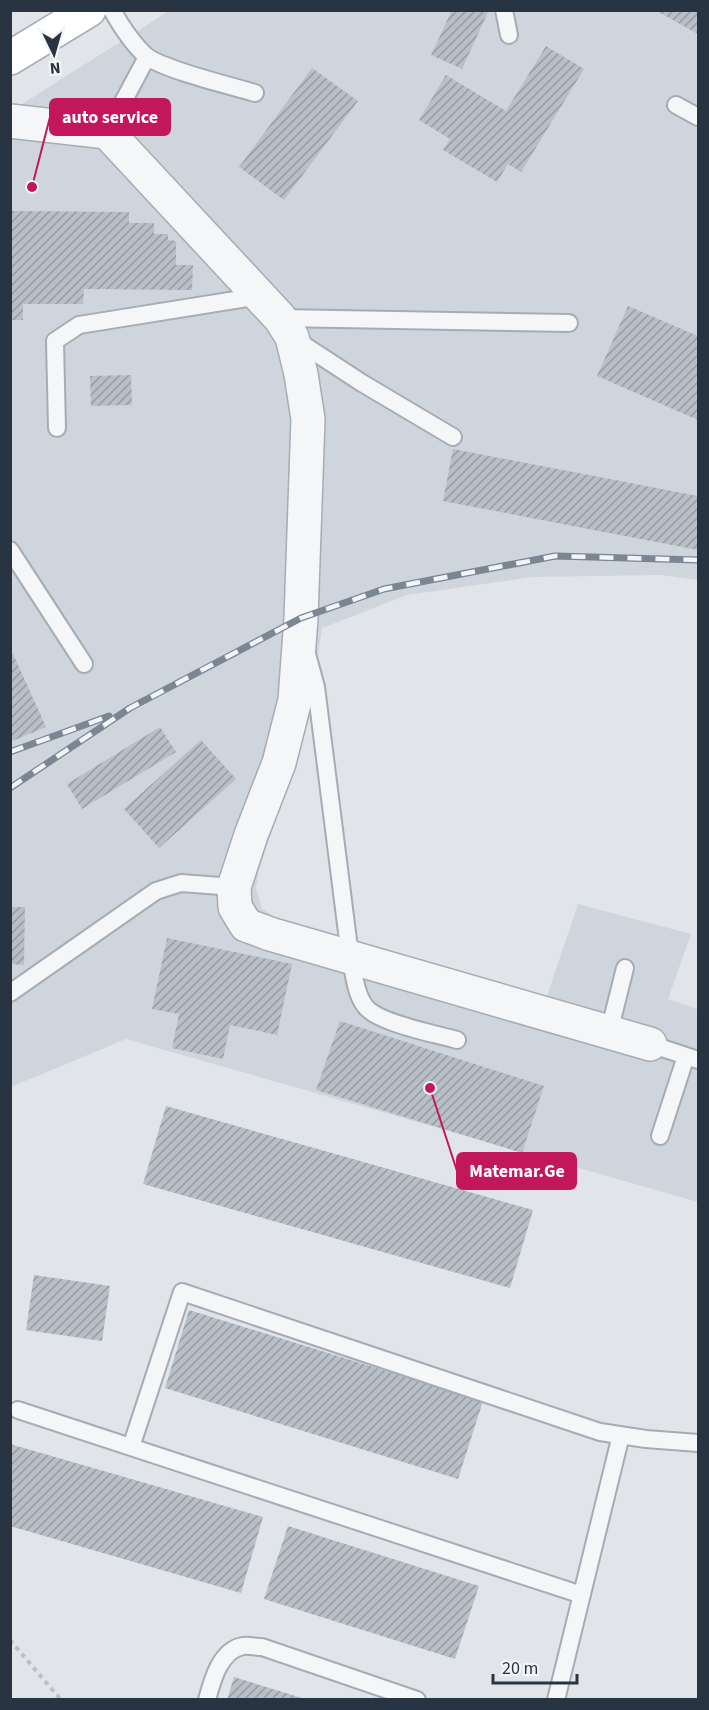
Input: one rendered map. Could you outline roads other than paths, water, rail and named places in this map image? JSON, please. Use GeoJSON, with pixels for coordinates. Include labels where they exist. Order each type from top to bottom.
{"type":"FeatureCollection","features":[{"type":"Feature","properties":{"kind":"street"},"geometry":{"type":"LineString","coordinates":[[10,58],[89,10]]}},
{"type":"Feature","properties":{"kind":"street"},"geometry":{"type":"LineString","coordinates":[[10,121],[107,132],[277,317],[301,374],[308,419],[295,700],[279,763],[234,887],[235,907],[246,925],[650,1044]]}},
{"type":"Feature","properties":{"kind":"lane"},"geometry":{"type":"LineString","coordinates":[[112,10],[121,26],[147,57],[174,68],[255,93]]}},
{"type":"Feature","properties":{"kind":"lane"},"geometry":{"type":"LineString","coordinates":[[504,10],[509,35]]}},
{"type":"Feature","properties":{"kind":"lane"},"geometry":{"type":"LineString","coordinates":[[107,132],[147,57]]}},
{"type":"Feature","properties":{"kind":"lane"},"geometry":{"type":"LineString","coordinates":[[676,105],[699,117]]}},
{"type":"Feature","properties":{"kind":"lane"},"geometry":{"type":"LineString","coordinates":[[57,428],[55,341],[79,325],[277,317],[569,323]]}},
{"type":"Feature","properties":{"kind":"lane"},"geometry":{"type":"LineString","coordinates":[[277,317],[362,383],[453,437]]}},
{"type":"Feature","properties":{"kind":"lane"},"geometry":{"type":"LineString","coordinates":[[10,550],[84,664]]}},
{"type":"Feature","properties":{"kind":"lane"},"geometry":{"type":"LineString","coordinates":[[300,627],[316,687],[350,957],[358,991],[365,1006],[379,1018],[457,1040]]}},
{"type":"Feature","properties":{"kind":"lane"},"geometry":{"type":"LineString","coordinates":[[10,993],[156,891],[180,883],[234,887]]}},
{"type":"Feature","properties":{"kind":"lane"},"geometry":{"type":"LineString","coordinates":[[609,1032],[625,968]]}},
{"type":"Feature","properties":{"kind":"lane"},"geometry":{"type":"LineString","coordinates":[[650,1044],[692,1058],[660,1136]]}},
{"type":"Feature","properties":{"kind":"lane"},"geometry":{"type":"LineString","coordinates":[[131,1447],[182,1292],[600,1432],[699,1443]]}},
{"type":"Feature","properties":{"kind":"lane"},"geometry":{"type":"LineString","coordinates":[[18,1410],[582,1594]]}},
{"type":"Feature","properties":{"kind":"lane"},"geometry":{"type":"LineString","coordinates":[[556,1700],[621,1435]]}},
{"type":"Feature","properties":{"kind":"lane"},"geometry":{"type":"LineString","coordinates":[[207,1700],[213,1678],[227,1655],[242,1646],[262,1647],[417,1700]]}},
{"type":"Feature","properties":{"kind":"railway"},"geometry":{"type":"LineString","coordinates":[[10,788],[130,708],[301,618],[384,589],[555,556],[698,560]]}},
{"type":"Feature","properties":{"kind":"railway"},"geometry":{"type":"LineString","coordinates":[[10,752],[109,716]]}},
{"type":"Feature","properties":{"kind":"place","name":"auto service"},"geometry":{"type":"Point","coordinates":[32,187]}},
{"type":"Feature","properties":{"kind":"place","name":"Matemar.Ge"},"geometry":{"type":"Point","coordinates":[430,1088]}}]}
